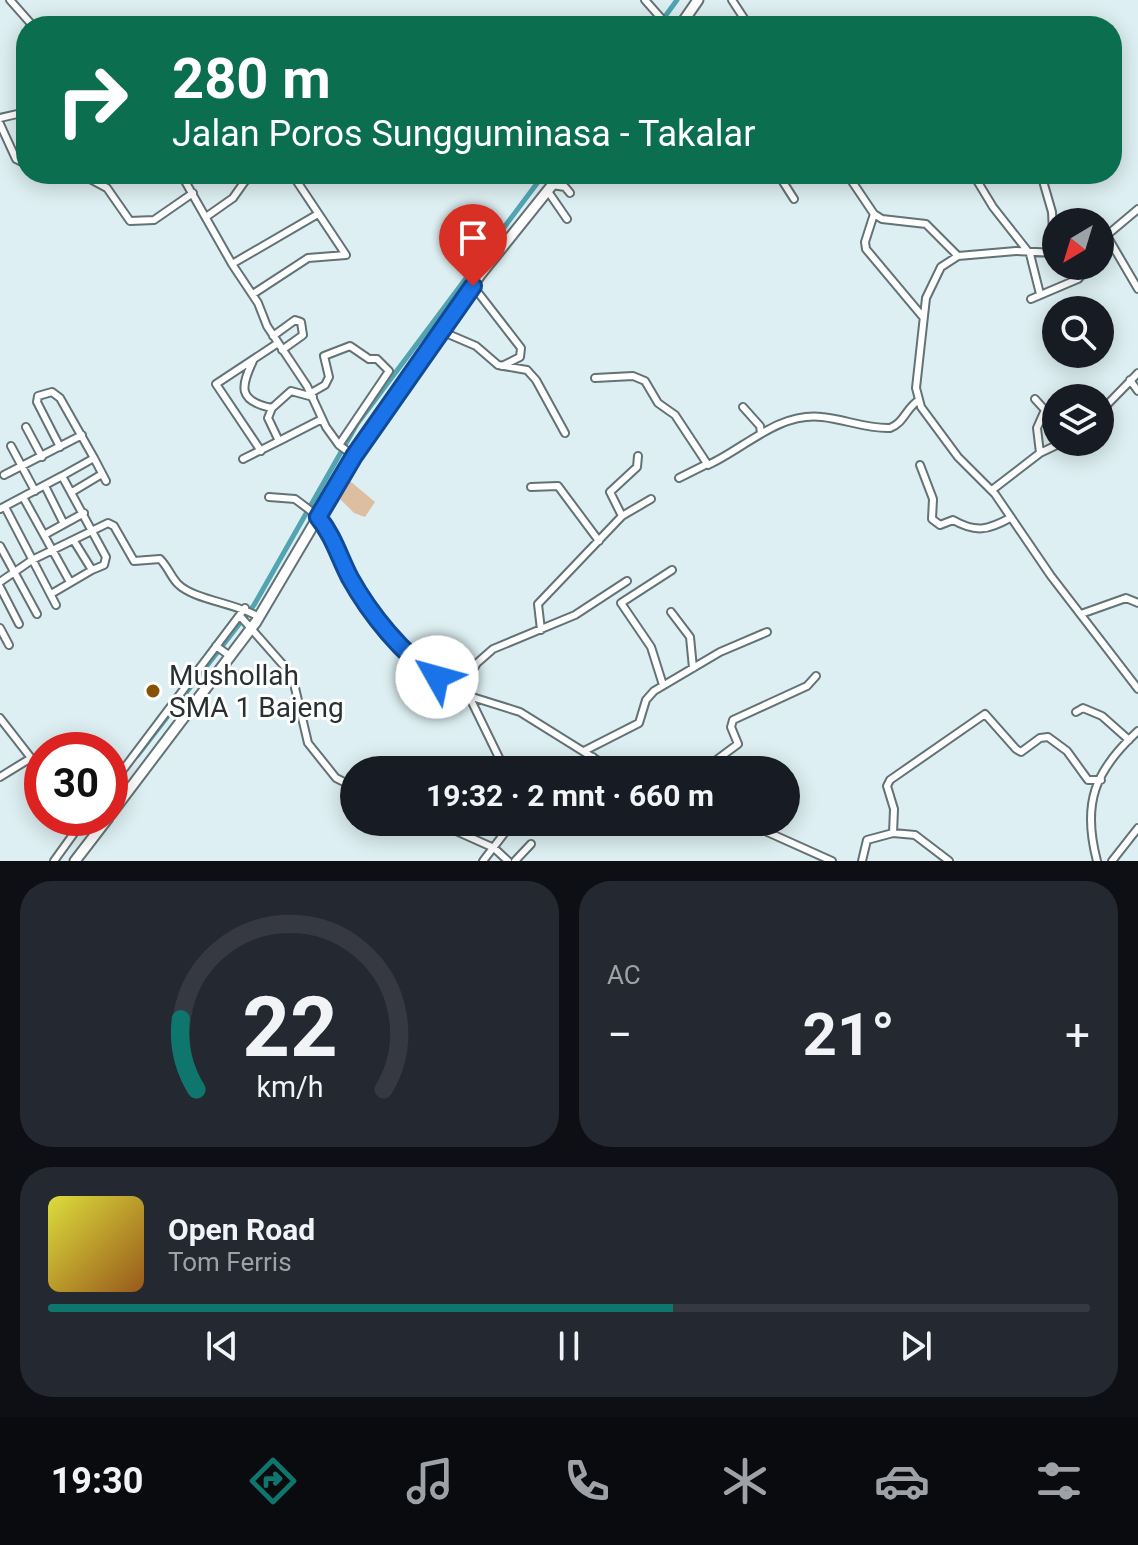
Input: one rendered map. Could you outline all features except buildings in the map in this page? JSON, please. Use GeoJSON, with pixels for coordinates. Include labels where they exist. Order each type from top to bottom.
{"type":"FeatureCollection","features":[{"type":"Feature","properties":{"kind":"highway"},"geometry":{"type":"LineString","coordinates":[[128,790],[245,621],[257,616],[351,455],[473,286],[552,184]]}},
{"type":"Feature","properties":{"kind":"highway"},"geometry":{"type":"LineString","coordinates":[[75,861],[83,836]]}},
{"type":"Feature","properties":{"kind":"street"},"geometry":{"type":"LineString","coordinates":[[10,0],[24,16]]}},
{"type":"Feature","properties":{"kind":"street"},"geometry":{"type":"LineString","coordinates":[[645,0],[658,16]]}},
{"type":"Feature","properties":{"kind":"street"},"geometry":{"type":"LineString","coordinates":[[0,121],[16,159]]}},
{"type":"Feature","properties":{"kind":"street"},"geometry":{"type":"LineString","coordinates":[[100,184],[107,188],[130,221],[154,220],[193,193]]}},
{"type":"Feature","properties":{"kind":"street"},"geometry":{"type":"LineString","coordinates":[[187,184],[232,264],[253,294],[273,336],[312,395],[322,419],[340,446],[351,455]]}},
{"type":"Feature","properties":{"kind":"street"},"geometry":{"type":"LineString","coordinates":[[206,217],[233,198],[243,184]]}},
{"type":"Feature","properties":{"kind":"street"},"geometry":{"type":"LineString","coordinates":[[298,184],[346,255]]}},
{"type":"Feature","properties":{"kind":"street"},"geometry":{"type":"LineString","coordinates":[[784,184],[794,199]]}},
{"type":"Feature","properties":{"kind":"street"},"geometry":{"type":"LineString","coordinates":[[854,184],[874,214],[882,219],[926,224],[958,256]]}},
{"type":"Feature","properties":{"kind":"street"},"geometry":{"type":"LineString","coordinates":[[979,184],[1030,254],[1040,294]]}},
{"type":"Feature","properties":{"kind":"street"},"geometry":{"type":"LineString","coordinates":[[1044,184],[1051,208]]}},
{"type":"Feature","properties":{"kind":"street"},"geometry":{"type":"LineString","coordinates":[[567,219],[549,188],[565,187],[570,193]]}},
{"type":"Feature","properties":{"kind":"street"},"geometry":{"type":"LineString","coordinates":[[1114,230],[1138,209]]}},
{"type":"Feature","properties":{"kind":"street"},"geometry":{"type":"LineString","coordinates":[[232,264],[318,214]]}},
{"type":"Feature","properties":{"kind":"street"},"geometry":{"type":"LineString","coordinates":[[874,214],[865,242],[866,249],[923,317]]}},
{"type":"Feature","properties":{"kind":"street"},"geometry":{"type":"LineString","coordinates":[[1042,254],[1016,251],[958,256],[941,267],[934,279],[923,317],[916,388],[919,400],[958,457],[992,490],[1138,689]]}},
{"type":"Feature","properties":{"kind":"street"},"geometry":{"type":"LineString","coordinates":[[253,294],[308,258],[356,253]]}},
{"type":"Feature","properties":{"kind":"street"},"geometry":{"type":"LineString","coordinates":[[1114,255],[1138,289]]}},
{"type":"Feature","properties":{"kind":"street"},"geometry":{"type":"LineString","coordinates":[[1031,299],[1075,280]]}},
{"type":"Feature","properties":{"kind":"street"},"geometry":{"type":"LineString","coordinates":[[473,286],[521,348],[520,357],[501,366]]}},
{"type":"Feature","properties":{"kind":"street"},"geometry":{"type":"LineString","coordinates":[[261,451],[216,384],[220,378],[301,336],[301,322],[295,320],[273,336]]}},
{"type":"Feature","properties":{"kind":"street"},"geometry":{"type":"LineString","coordinates":[[441,331],[476,346],[501,366],[521,367],[531,374],[565,433]]}},
{"type":"Feature","properties":{"kind":"street"},"geometry":{"type":"LineString","coordinates":[[279,441],[268,421],[272,408],[291,391],[312,395],[325,385],[329,377],[323,358],[340,347],[356,348],[389,371],[340,446]]}},
{"type":"Feature","properties":{"kind":"street"},"geometry":{"type":"LineString","coordinates":[[253,361],[243,378],[243,387],[256,404],[272,408]]}},
{"type":"Feature","properties":{"kind":"street"},"geometry":{"type":"LineString","coordinates":[[1114,397],[1138,373]]}},
{"type":"Feature","properties":{"kind":"street"},"geometry":{"type":"LineString","coordinates":[[595,378],[633,376],[645,381],[658,403],[675,415],[705,465]]}},
{"type":"Feature","properties":{"kind":"street"},"geometry":{"type":"LineString","coordinates":[[1130,380],[1138,391]]}},
{"type":"Feature","properties":{"kind":"street"},"geometry":{"type":"LineString","coordinates":[[60,447],[38,405],[40,395],[56,394],[104,478],[72,492]]}},
{"type":"Feature","properties":{"kind":"street"},"geometry":{"type":"LineString","coordinates":[[992,490],[1040,453],[1037,428],[1045,410],[1035,399]]}},
{"type":"Feature","properties":{"kind":"street"},"geometry":{"type":"LineString","coordinates":[[679,478],[761,433],[798,419],[820,416],[890,428],[899,423],[909,407],[919,400]]}},
{"type":"Feature","properties":{"kind":"street"},"geometry":{"type":"LineString","coordinates":[[743,407],[760,426],[761,433]]}},
{"type":"Feature","properties":{"kind":"street"},"geometry":{"type":"LineString","coordinates":[[243,459],[322,419]]}},
{"type":"Feature","properties":{"kind":"street"},"geometry":{"type":"LineString","coordinates":[[26,427],[42,457]]}},
{"type":"Feature","properties":{"kind":"street"},"geometry":{"type":"LineString","coordinates":[[4,475],[82,435]]}},
{"type":"Feature","properties":{"kind":"street"},"geometry":{"type":"LineString","coordinates":[[11,446],[35,491]]}},
{"type":"Feature","properties":{"kind":"street"},"geometry":{"type":"LineString","coordinates":[[622,516],[611,491],[637,467],[638,456]]}},
{"type":"Feature","properties":{"kind":"street"},"geometry":{"type":"LineString","coordinates":[[56,605],[2,508],[94,458]]}},
{"type":"Feature","properties":{"kind":"street"},"geometry":{"type":"LineString","coordinates":[[920,465],[933,499],[932,519],[940,525],[953,520],[969,530],[981,530],[1010,518]]}},
{"type":"Feature","properties":{"kind":"street"},"geometry":{"type":"LineString","coordinates":[[51,594],[107,561],[94,530],[62,476]]}},
{"type":"Feature","properties":{"kind":"street"},"geometry":{"type":"LineString","coordinates":[[45,486],[64,524]]}},
{"type":"Feature","properties":{"kind":"street"},"geometry":{"type":"LineString","coordinates":[[531,487],[558,486],[599,541]]}},
{"type":"Feature","properties":{"kind":"street"},"geometry":{"type":"LineString","coordinates":[[23,497],[70,582]]}},
{"type":"Feature","properties":{"kind":"street"},"geometry":{"type":"LineString","coordinates":[[269,497],[286,497],[307,507],[316,516],[336,542],[351,579],[405,651],[423,668],[469,696],[520,712],[592,756]]}},
{"type":"Feature","properties":{"kind":"street"},"geometry":{"type":"LineString","coordinates":[[541,630],[538,604],[622,516],[651,499]]}},
{"type":"Feature","properties":{"kind":"street"},"geometry":{"type":"LineString","coordinates":[[44,535],[84,513]]}},
{"type":"Feature","properties":{"kind":"street"},"geometry":{"type":"LineString","coordinates":[[19,624],[0,584],[32,560],[112,523],[134,561],[160,559],[181,586],[208,600],[246,609],[257,616]]}},
{"type":"Feature","properties":{"kind":"street"},"geometry":{"type":"LineString","coordinates":[[74,541],[92,570]]}},
{"type":"Feature","properties":{"kind":"street"},"geometry":{"type":"LineString","coordinates":[[0,546],[37,614]]}},
{"type":"Feature","properties":{"kind":"street"},"geometry":{"type":"LineString","coordinates":[[663,685],[652,650],[621,603],[672,570]]}},
{"type":"Feature","properties":{"kind":"street"},"geometry":{"type":"LineString","coordinates":[[461,690],[477,663],[493,649],[581,612],[627,581]]}},
{"type":"Feature","properties":{"kind":"street"},"geometry":{"type":"LineString","coordinates":[[1081,614],[1126,598],[1138,603]]}},
{"type":"Feature","properties":{"kind":"street"},"geometry":{"type":"LineString","coordinates":[[211,655],[226,650],[245,621],[246,609]]}},
{"type":"Feature","properties":{"kind":"street"},"geometry":{"type":"LineString","coordinates":[[671,612],[690,637],[693,668]]}},
{"type":"Feature","properties":{"kind":"street"},"geometry":{"type":"LineString","coordinates":[[245,621],[292,675],[308,743],[340,780]]}},
{"type":"Feature","properties":{"kind":"street"},"geometry":{"type":"LineString","coordinates":[[1,631],[9,645]]}},
{"type":"Feature","properties":{"kind":"street"},"geometry":{"type":"LineString","coordinates":[[584,751],[639,723],[648,696],[663,685],[767,632]]}},
{"type":"Feature","properties":{"kind":"street"},"geometry":{"type":"LineString","coordinates":[[217,647],[226,650]]}},
{"type":"Feature","properties":{"kind":"street"},"geometry":{"type":"LineString","coordinates":[[217,647],[226,650]]}},
{"type":"Feature","properties":{"kind":"street"},"geometry":{"type":"LineString","coordinates":[[128,762],[217,647]]}},
{"type":"Feature","properties":{"kind":"street"},"geometry":{"type":"LineString","coordinates":[[722,756],[738,744],[731,727],[733,720],[807,686],[816,676]]}},
{"type":"Feature","properties":{"kind":"street"},"geometry":{"type":"LineString","coordinates":[[182,693],[191,701]]}},
{"type":"Feature","properties":{"kind":"street"},"geometry":{"type":"LineString","coordinates":[[469,696],[498,756]]}},
{"type":"Feature","properties":{"kind":"street"},"geometry":{"type":"LineString","coordinates":[[1076,712],[1083,708],[1094,710],[1129,740]]}},
{"type":"Feature","properties":{"kind":"street"},"geometry":{"type":"LineString","coordinates":[[893,833],[894,809],[888,783],[985,714],[1019,751],[1048,737],[1067,751],[1089,781],[1101,780]]}},
{"type":"Feature","properties":{"kind":"street"},"geometry":{"type":"LineString","coordinates":[[0,718],[24,749]]}},
{"type":"Feature","properties":{"kind":"street"},"geometry":{"type":"LineString","coordinates":[[1097,861],[1088,812],[1101,780],[1138,731]]}},
{"type":"Feature","properties":{"kind":"street"},"geometry":{"type":"LineString","coordinates":[[0,777],[24,762]]}},
{"type":"Feature","properties":{"kind":"street"},"geometry":{"type":"LineString","coordinates":[[1112,861],[1138,828]]}},
{"type":"Feature","properties":{"kind":"street"},"geometry":{"type":"LineString","coordinates":[[862,861],[867,840],[893,833],[915,835],[949,861]]}},
{"type":"Feature","properties":{"kind":"street"},"geometry":{"type":"LineString","coordinates":[[54,861],[76,836]]}},
{"type":"Feature","properties":{"kind":"street"},"geometry":{"type":"LineString","coordinates":[[467,836],[494,848],[508,861]]}},
{"type":"Feature","properties":{"kind":"street"},"geometry":{"type":"LineString","coordinates":[[483,861],[503,836]]}},
{"type":"Feature","properties":{"kind":"street"},"geometry":{"type":"LineString","coordinates":[[777,836],[832,861]]}},
{"type":"Feature","properties":{"kind":"street"},"geometry":{"type":"LineString","coordinates":[[515,861],[531,844]]}},
{"type":"Feature","properties":{"kind":"street"},"geometry":{"type":"LineString","coordinates":[[815,853],[819,861]]}},
{"type":"Feature","properties":{"kind":"shaded area"},"geometry":{"type":"Polygon","coordinates":[[[350,481],[375,502],[365,517],[354,513],[340,499],[350,481]]]}},
{"type":"Feature","properties":{"kind":"waterway"},"geometry":{"type":"LineString","coordinates":[[665,16],[677,0]]}},
{"type":"Feature","properties":{"kind":"waterway"},"geometry":{"type":"LineString","coordinates":[[137,756],[254,605],[357,424],[537,184]]}},
{"type":"Feature","properties":{"kind":"place","name":"Mushollah SMA 1 Bajeng"},"geometry":{"type":"Point","coordinates":[153,691]}},
{"type":"Feature","properties":{"kind":"route"},"geometry":{"type":"LineString","coordinates":[[437,677],[410,657],[378,616],[351,579],[336,542],[318,517],[354,456],[473,286]]}}]}
